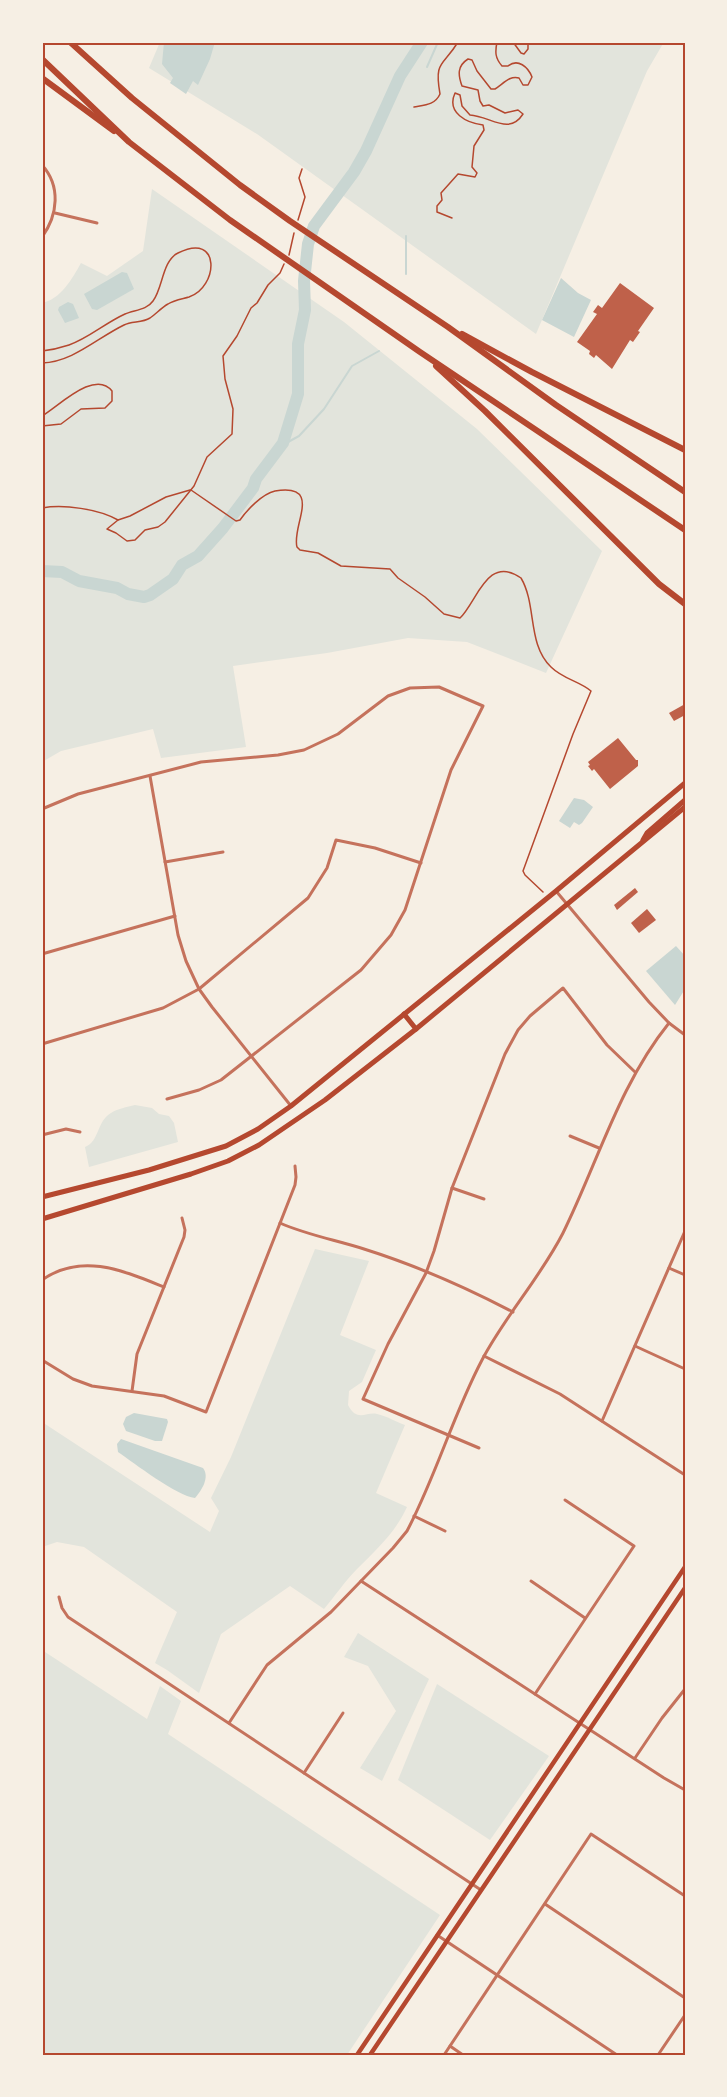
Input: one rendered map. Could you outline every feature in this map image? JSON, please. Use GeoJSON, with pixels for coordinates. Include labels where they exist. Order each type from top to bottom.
{"type":"FeatureCollection","features":[{"type":"Feature","properties":{"kind":"highway"},"geometry":{"type":"LineString","coordinates":[[72,42],[180,139],[290,221],[448,327],[556,405],[685,492]]}},
{"type":"Feature","properties":{"kind":"highway"},"geometry":{"type":"LineString","coordinates":[[42,59],[129,142]]}},
{"type":"Feature","properties":{"kind":"highway"},"geometry":{"type":"LineString","coordinates":[[42,78],[220,213],[420,352],[685,530]]}},
{"type":"Feature","properties":{"kind":"highway"},"geometry":{"type":"LineString","coordinates":[[448,327],[685,450]]}},
{"type":"Feature","properties":{"kind":"highway"},"geometry":{"type":"LineString","coordinates":[[420,352],[479,405],[659,584],[685,604]]}},
{"type":"Feature","properties":{"kind":"main road"},"geometry":{"type":"LineString","coordinates":[[42,1197],[156,1168],[242,1139],[291,1106],[685,783]]}},
{"type":"Feature","properties":{"kind":"main road"},"geometry":{"type":"LineString","coordinates":[[641,844],[647,833],[685,800]]}},
{"type":"Feature","properties":{"kind":"main road"},"geometry":{"type":"LineString","coordinates":[[42,1219],[228,1161],[259,1145],[326,1100],[416,1029],[685,807]]}},
{"type":"Feature","properties":{"kind":"main road"},"geometry":{"type":"LineString","coordinates":[[404,1014],[416,1029]]}},
{"type":"Feature","properties":{"kind":"main road"},"geometry":{"type":"LineString","coordinates":[[156,1168],[160,1183]]}},
{"type":"Feature","properties":{"kind":"main road"},"geometry":{"type":"LineString","coordinates":[[357,2055],[685,1568]]}},
{"type":"Feature","properties":{"kind":"main road"},"geometry":{"type":"LineString","coordinates":[[370,2055],[685,1588]]}},
{"type":"Feature","properties":{"kind":"street"},"geometry":{"type":"LineString","coordinates":[[42,165],[48,172],[53,185],[55,213],[42,237]]}},
{"type":"Feature","properties":{"kind":"street"},"geometry":{"type":"LineString","coordinates":[[55,213],[97,223]]}},
{"type":"Feature","properties":{"kind":"street"},"geometry":{"type":"LineString","coordinates":[[42,809],[78,794],[201,762],[278,755],[304,750],[338,734],[388,696],[410,688],[440,687],[483,706],[451,770],[405,910],[380,950],[361,970],[253,1057],[215,1084],[167,1099]]}},
{"type":"Feature","properties":{"kind":"street"},"geometry":{"type":"LineString","coordinates":[[150,776],[184,954],[199,989],[291,1106]]}},
{"type":"Feature","properties":{"kind":"street"},"geometry":{"type":"LineString","coordinates":[[42,1044],[164,1008],[199,989],[308,898],[327,868],[336,840],[375,848],[421,863]]}},
{"type":"Feature","properties":{"kind":"street"},"geometry":{"type":"LineString","coordinates":[[165,862],[223,852]]}},
{"type":"Feature","properties":{"kind":"street"},"geometry":{"type":"LineString","coordinates":[[556,891],[649,1002],[669,1023],[685,1035]]}},
{"type":"Feature","properties":{"kind":"street"},"geometry":{"type":"LineString","coordinates":[[42,954],[175,916]]}},
{"type":"Feature","properties":{"kind":"street"},"geometry":{"type":"LineString","coordinates":[[479,1448],[363,1400],[388,1344],[426,1273],[435,1251],[452,1188],[510,1042],[530,1016],[562,988],[607,1045],[635,1072]]}},
{"type":"Feature","properties":{"kind":"street"},"geometry":{"type":"LineString","coordinates":[[229,1723],[267,1665],[314,1628],[400,1540],[414,1516],[484,1356],[562,1234],[635,1072],[669,1023]]}},
{"type":"Feature","properties":{"kind":"street"},"geometry":{"type":"LineString","coordinates":[[42,1135],[66,1129],[80,1132]]}},
{"type":"Feature","properties":{"kind":"street"},"geometry":{"type":"LineString","coordinates":[[570,1136],[599,1148]]}},
{"type":"Feature","properties":{"kind":"street"},"geometry":{"type":"LineString","coordinates":[[42,1360],[81,1383],[104,1389],[164,1396],[206,1412],[295,1185],[297,1177],[295,1166]]}},
{"type":"Feature","properties":{"kind":"street"},"geometry":{"type":"LineString","coordinates":[[452,1188],[484,1199]]}},
{"type":"Feature","properties":{"kind":"street"},"geometry":{"type":"LineString","coordinates":[[132,1391],[137,1354],[184,1237],[182,1218]]}},
{"type":"Feature","properties":{"kind":"street"},"geometry":{"type":"LineString","coordinates":[[280,1223],[311,1235],[362,1248],[480,1295],[513,1312]]}},
{"type":"Feature","properties":{"kind":"street"},"geometry":{"type":"LineString","coordinates":[[602,1421],[685,1231]]}},
{"type":"Feature","properties":{"kind":"street"},"geometry":{"type":"LineString","coordinates":[[42,1280],[69,1268],[94,1265],[118,1269],[164,1287]]}},
{"type":"Feature","properties":{"kind":"street"},"geometry":{"type":"LineString","coordinates":[[669,1268],[685,1275]]}},
{"type":"Feature","properties":{"kind":"street"},"geometry":{"type":"LineString","coordinates":[[635,1346],[685,1369]]}},
{"type":"Feature","properties":{"kind":"street"},"geometry":{"type":"LineString","coordinates":[[484,1356],[547,1386],[685,1475]]}},
{"type":"Feature","properties":{"kind":"street"},"geometry":{"type":"LineString","coordinates":[[534,1694],[634,1546],[565,1500]]}},
{"type":"Feature","properties":{"kind":"street"},"geometry":{"type":"LineString","coordinates":[[414,1516],[445,1531]]}},
{"type":"Feature","properties":{"kind":"street"},"geometry":{"type":"LineString","coordinates":[[361,1581],[685,1790]]}},
{"type":"Feature","properties":{"kind":"street"},"geometry":{"type":"LineString","coordinates":[[531,1581],[585,1618]]}},
{"type":"Feature","properties":{"kind":"street"},"geometry":{"type":"LineString","coordinates":[[59,1598],[68,1617],[481,1890]]}},
{"type":"Feature","properties":{"kind":"street"},"geometry":{"type":"LineString","coordinates":[[635,1758],[685,1689]]}},
{"type":"Feature","properties":{"kind":"street"},"geometry":{"type":"LineString","coordinates":[[304,1773],[343,1713]]}},
{"type":"Feature","properties":{"kind":"street"},"geometry":{"type":"LineString","coordinates":[[444,2055],[591,1834],[685,1896]]}},
{"type":"Feature","properties":{"kind":"street"},"geometry":{"type":"LineString","coordinates":[[545,1904],[685,1998]]}},
{"type":"Feature","properties":{"kind":"street"},"geometry":{"type":"LineString","coordinates":[[437,1935],[617,2055]]}},
{"type":"Feature","properties":{"kind":"street"},"geometry":{"type":"LineString","coordinates":[[658,2055],[685,2015]]}},
{"type":"Feature","properties":{"kind":"street"},"geometry":{"type":"LineString","coordinates":[[450,2046],[463,2055]]}},
{"type":"Feature","properties":{"kind":"path"},"geometry":{"type":"LineString","coordinates":[[414,107],[431,104],[437,99],[440,94],[437,75],[443,60],[458,42]]}},
{"type":"Feature","properties":{"kind":"path"},"geometry":{"type":"LineString","coordinates":[[452,218],[437,212],[437,206],[442,200],[441,193],[458,174],[475,177],[477,173],[472,167],[474,146],[484,130],[483,125],[468,122],[453,107],[454,93],[460,95],[462,106],[470,115],[479,116],[500,125],[510,126],[523,114],[518,110],[505,113],[489,105],[483,106],[478,90],[462,86],[458,72],[460,66],[468,58],[472,60],[477,71],[491,89],[515,77],[519,78],[523,85],[528,85],[532,77],[526,68],[517,62],[502,66],[498,61],[495,52],[497,42]]}},
{"type":"Feature","properties":{"kind":"path"},"geometry":{"type":"LineString","coordinates":[[513,42],[524,54],[528,49],[528,42]]}},
{"type":"Feature","properties":{"kind":"path"},"geometry":{"type":"LineString","coordinates":[[42,351],[69,345],[123,315],[151,304],[171,259],[178,253],[195,248],[209,255],[212,263],[202,289],[196,294],[170,302],[147,320],[126,324],[66,358],[42,363]]}},
{"type":"Feature","properties":{"kind":"path"},"geometry":{"type":"LineString","coordinates":[[191,490],[166,497],[118,520],[107,529],[128,541],[135,540],[145,530],[158,527],[165,522],[191,490],[207,457],[232,434],[233,409],[225,379],[223,356],[237,336],[250,308],[257,303],[282,267]]}},
{"type":"Feature","properties":{"kind":"path"},"geometry":{"type":"LineString","coordinates":[[42,416],[76,392],[93,384],[105,384],[112,391],[112,401],[105,408],[81,409],[61,424],[42,426]]}},
{"type":"Feature","properties":{"kind":"path"},"geometry":{"type":"LineString","coordinates":[[191,490],[233,519],[240,520],[250,508],[273,492],[289,490],[297,493],[302,498],[303,506],[296,544],[300,550],[318,553],[341,566],[390,569],[444,614],[460,618],[469,609],[480,585],[491,576],[508,573],[521,578],[529,595],[536,637],[549,666],[571,682],[584,685],[591,691],[523,871],[543,892]]}},
{"type":"Feature","properties":{"kind":"path"},"geometry":{"type":"LineString","coordinates":[[42,508],[84,509],[106,513],[118,520]]}},
{"type":"Feature","properties":{"kind":"shaded area"},"geometry":{"type":"Polygon","coordinates":[[[160,42],[664,42],[647,71],[536,334],[257,134],[149,68],[160,42]]]}},
{"type":"Feature","properties":{"kind":"shaded area"},"geometry":{"type":"Polygon","coordinates":[[[164,42],[215,42],[198,85],[193,81],[186,94],[170,83],[173,78],[162,64],[164,42]]]}},
{"type":"Feature","properties":{"kind":"shaded area"},"geometry":{"type":"Polygon","coordinates":[[[152,189],[344,322],[477,429],[602,551],[546,673],[467,642],[408,638],[327,653],[233,666],[246,747],[161,758],[153,729],[61,751],[42,762],[42,303],[60,293],[70,282],[81,263],[107,276],[143,251],[152,189]]]}},
{"type":"Feature","properties":{"kind":"shaded area"},"geometry":{"type":"Polygon","coordinates":[[[122,272],[127,273],[134,289],[97,310],[92,309],[84,294],[122,272]]]}},
{"type":"Feature","properties":{"kind":"shaded area"},"geometry":{"type":"Polygon","coordinates":[[[561,278],[578,293],[591,300],[574,337],[542,320],[561,278]]]}},
{"type":"Feature","properties":{"kind":"shaded area"},"geometry":{"type":"Polygon","coordinates":[[[68,302],[73,304],[79,318],[65,323],[58,310],[68,302]]]}},
{"type":"Feature","properties":{"kind":"shaded area"},"geometry":{"type":"Polygon","coordinates":[[[574,798],[584,800],[593,807],[582,823],[579,825],[574,822],[570,828],[559,821],[574,798]]]}},
{"type":"Feature","properties":{"kind":"shaded area"},"geometry":{"type":"Polygon","coordinates":[[[676,946],[685,956],[685,989],[675,1005],[646,971],[676,946]]]}},
{"type":"Feature","properties":{"kind":"shaded area"},"geometry":{"type":"Polygon","coordinates":[[[135,1105],[152,1108],[159,1114],[169,1116],[174,1123],[178,1142],[89,1167],[85,1147],[93,1140],[103,1121],[113,1112],[135,1105]]]}},
{"type":"Feature","properties":{"kind":"shaded area"},"geometry":{"type":"Polygon","coordinates":[[[315,1249],[369,1261],[340,1335],[376,1350],[362,1382],[349,1391],[348,1405],[355,1414],[373,1413],[405,1425],[376,1493],[407,1507],[391,1533],[324,1609],[290,1586],[221,1634],[199,1693],[155,1663],[177,1612],[84,1547],[57,1542],[42,1547],[42,1422],[210,1532],[219,1511],[211,1498],[231,1457],[315,1249]]]}},
{"type":"Feature","properties":{"kind":"shaded area"},"geometry":{"type":"Polygon","coordinates":[[[134,1413],[167,1419],[162,1441],[155,1441],[126,1431],[123,1424],[126,1417],[134,1413]]]}},
{"type":"Feature","properties":{"kind":"shaded area"},"geometry":{"type":"Polygon","coordinates":[[[121,1439],[203,1468],[206,1475],[204,1483],[195,1498],[178,1492],[118,1452],[117,1444],[121,1439]]]}},
{"type":"Feature","properties":{"kind":"shaded area"},"geometry":{"type":"Polygon","coordinates":[[[358,1633],[429,1679],[382,1781],[360,1768],[396,1711],[368,1666],[344,1657],[358,1633]]]}},
{"type":"Feature","properties":{"kind":"shaded area"},"geometry":{"type":"Polygon","coordinates":[[[42,1650],[147,1719],[160,1686],[181,1701],[168,1734],[440,1915],[347,2055],[42,2055],[42,1650]]]}},
{"type":"Feature","properties":{"kind":"shaded area"},"geometry":{"type":"Polygon","coordinates":[[[437,1684],[549,1756],[490,1840],[398,1780],[437,1684]]]}},
{"type":"Feature","properties":{"kind":"building"},"geometry":{"type":"Polygon","coordinates":[[[620,283],[654,308],[638,331],[640,332],[633,342],[630,340],[612,369],[596,355],[594,358],[589,354],[590,351],[577,342],[597,314],[593,312],[598,305],[602,308],[620,283]]]}},
{"type":"Feature","properties":{"kind":"building"},"geometry":{"type":"Polygon","coordinates":[[[685,704],[685,715],[674,721],[669,713],[685,704]]]}},
{"type":"Feature","properties":{"kind":"building"},"geometry":{"type":"Polygon","coordinates":[[[618,738],[638,760],[638,766],[610,789],[594,769],[592,771],[588,762],[618,738]]]}},
{"type":"Feature","properties":{"kind":"building"},"geometry":{"type":"Polygon","coordinates":[[[635,888],[638,892],[617,910],[614,905],[635,888]]]}},
{"type":"Feature","properties":{"kind":"building"},"geometry":{"type":"Polygon","coordinates":[[[647,909],[656,920],[639,933],[631,923],[647,909]]]}},
{"type":"Feature","properties":{"kind":"waterway"},"geometry":{"type":"LineString","coordinates":[[42,571],[62,572],[79,581],[117,588],[128,594],[144,597],[150,595],[173,579],[182,565],[198,556],[223,528],[253,488],[256,479],[283,443],[298,394],[298,344],[305,310],[304,281],[308,244],[314,226],[354,172],[400,76],[422,42]]}},
{"type":"Feature","properties":{"kind":"waterway"},"geometry":{"type":"LineString","coordinates":[[427,67],[438,42]]}},
{"type":"Feature","properties":{"kind":"waterway"},"geometry":{"type":"LineString","coordinates":[[406,236],[406,274]]}},
{"type":"Feature","properties":{"kind":"waterway"},"geometry":{"type":"LineString","coordinates":[[279,447],[299,436],[324,409],[352,366],[379,351]]}}]}
